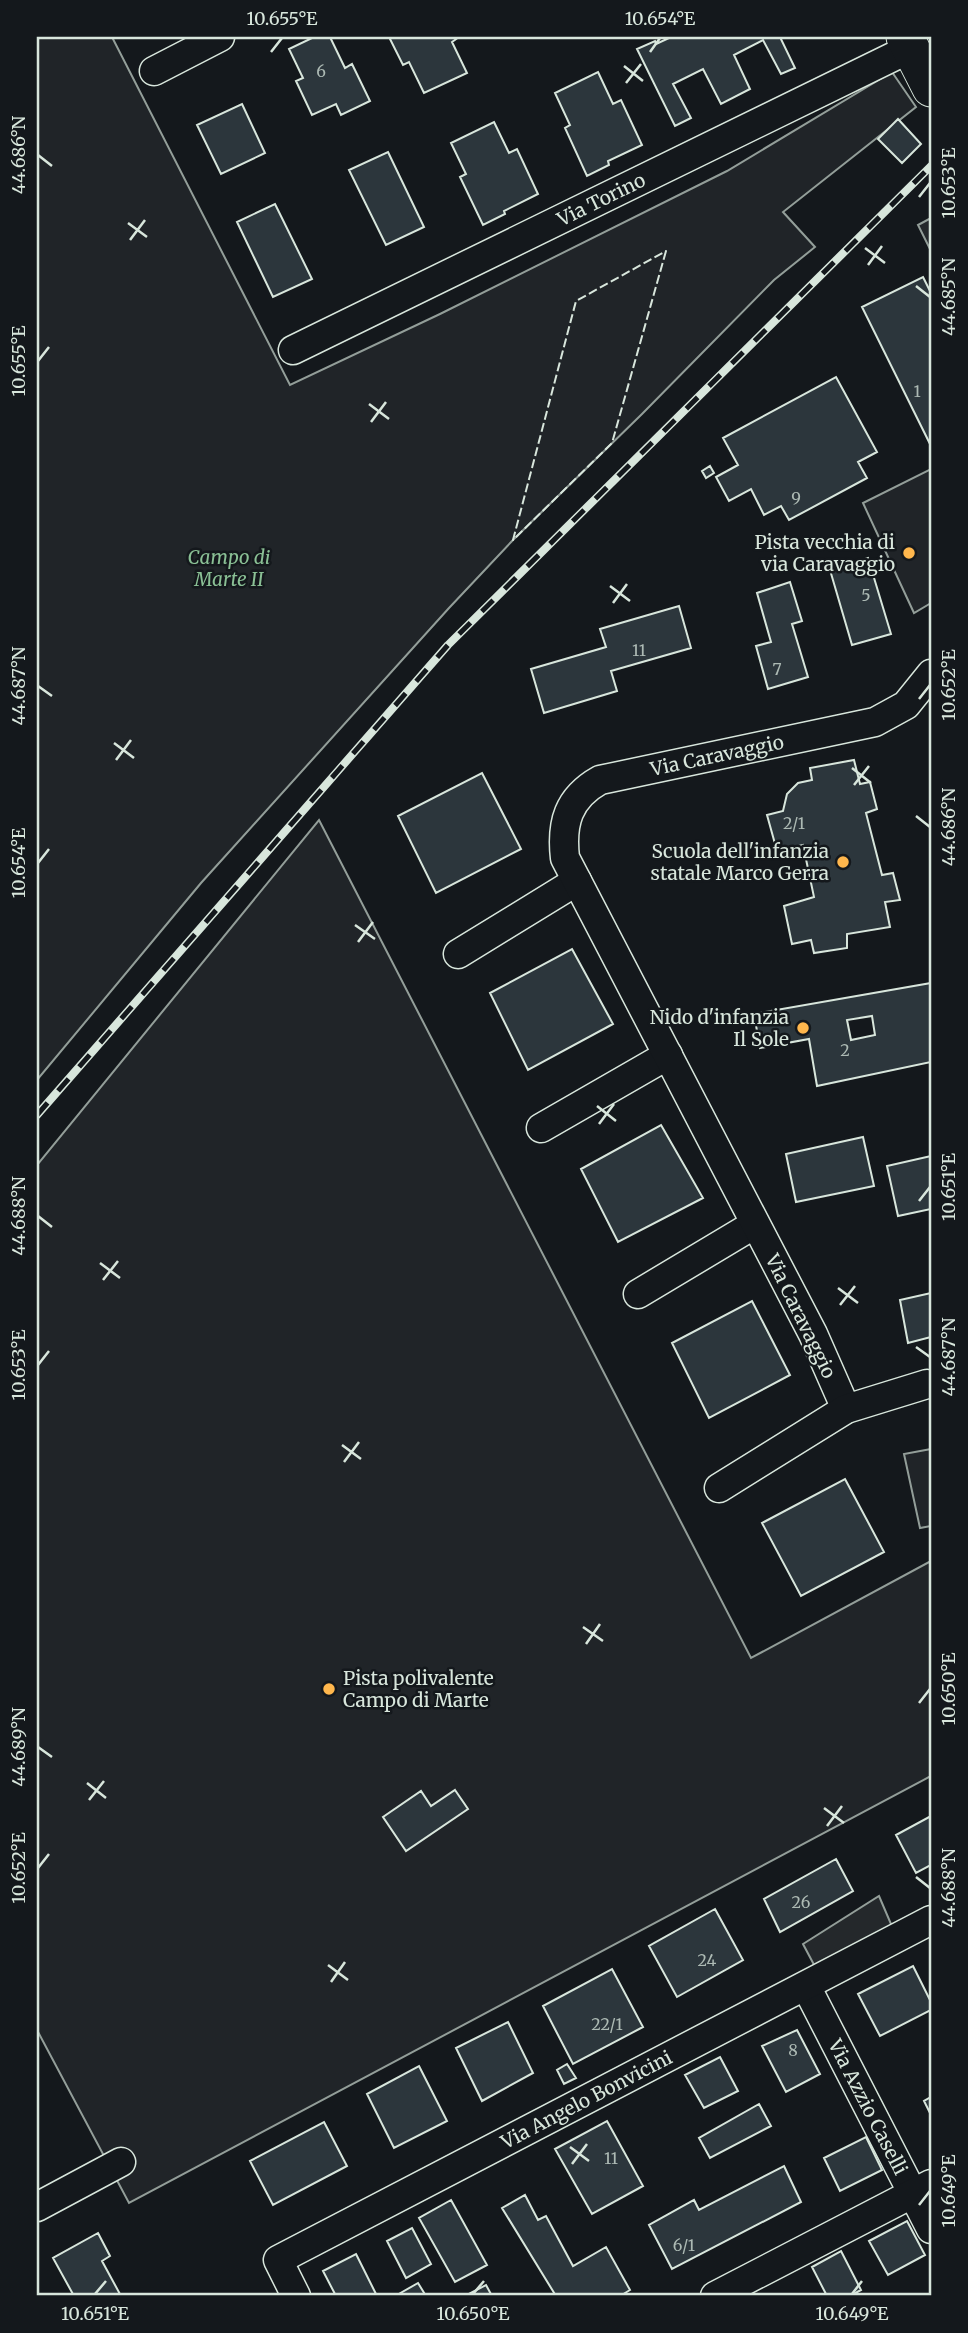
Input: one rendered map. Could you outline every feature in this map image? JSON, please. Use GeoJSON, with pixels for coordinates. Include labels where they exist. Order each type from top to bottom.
{"type":"FeatureCollection","features":[{"type":"Feature","properties":{"kind":"main road"},"geometry":{"type":"LineString","coordinates":[[908,43],[931,88]]}},
{"type":"Feature","properties":{"kind":"street"},"geometry":{"type":"LineString","coordinates":[[154,71],[220,37]]}},
{"type":"Feature","properties":{"kind":"street","name":"Via Torino"},"geometry":{"type":"LineString","coordinates":[[293,350],[908,43]]}},
{"type":"Feature","properties":{"kind":"street","name":"Via Caravaggio"},"geometry":{"type":"LineString","coordinates":[[846,1409],[813,1334],[565,858],[564,829],[575,800],[600,780],[875,722],[906,705],[931,674]]}},
{"type":"Feature","properties":{"kind":"street"},"geometry":{"type":"LineString","coordinates":[[458,954],[577,881]]}},
{"type":"Feature","properties":{"kind":"street"},"geometry":{"type":"LineString","coordinates":[[541,1128],[668,1055]]}},
{"type":"Feature","properties":{"kind":"street"},"geometry":{"type":"LineString","coordinates":[[638,1294],[755,1224]]}},
{"type":"Feature","properties":{"kind":"street"},"geometry":{"type":"LineString","coordinates":[[719,1488],[846,1409],[928,1384]]}},
{"type":"Feature","properties":{"kind":"street","name":"Via Angelo Bonvicini"},"geometry":{"type":"LineString","coordinates":[[296,2296],[278,2260],[931,1920]]}},
{"type":"Feature","properties":{"kind":"street","name":"Via Azzio Caselli"},"geometry":{"type":"LineString","coordinates":[[806,1986],[922,2189],[931,2229]]}},
{"type":"Feature","properties":{"kind":"street"},"geometry":{"type":"LineString","coordinates":[[37,2207],[121,2162]]}},
{"type":"Feature","properties":{"kind":"street"},"geometry":{"type":"LineString","coordinates":[[715,2296],[922,2189]]}},
{"type":"Feature","properties":{"kind":"green space","name":"Campo di Marte II"},"geometry":{"type":"Polygon","coordinates":[[[37,37],[112,37],[290,385],[440,314],[727,171],[892,72],[916,107],[783,212],[815,247],[774,280],[513,540],[449,608],[201,883],[37,1080],[37,37]]]}},
{"type":"Feature","properties":{"kind":"green space","name":"Pista vecchia di via Caravaggio"},"geometry":{"type":"Polygon","coordinates":[[[931,469],[931,603],[914,613],[863,503],[931,469]]]}},
{"type":"Feature","properties":{"kind":"green space"},"geometry":{"type":"Polygon","coordinates":[[[319,820],[751,1658],[931,1561],[931,1776],[129,2203],[37,2030],[37,1165],[319,820]]]}},
{"type":"Feature","properties":{"kind":"green space"},"geometry":{"type":"Polygon","coordinates":[[[931,1449],[931,1526],[920,1528],[904,1454],[931,1449]]]}},
{"type":"Feature","properties":{"kind":"shaded area"},"geometry":{"type":"Polygon","coordinates":[[[931,218],[931,251],[918,225],[931,218]]]}},
{"type":"Feature","properties":{"kind":"shaded area"},"geometry":{"type":"Polygon","coordinates":[[[879,1896],[897,1938],[821,1978],[803,1944],[879,1896]]]}},
{"type":"Feature","properties":{"kind":"building"},"geometry":{"type":"Polygon","coordinates":[[[314,37],[330,37],[345,68],[352,64],[370,101],[341,115],[336,104],[312,115],[296,81],[303,78],[289,49],[314,37]]]}},
{"type":"Feature","properties":{"kind":"building"},"geometry":{"type":"Polygon","coordinates":[[[389,37],[459,37],[452,42],[467,73],[424,93],[409,62],[403,65],[389,37]]]}},
{"type":"Feature","properties":{"kind":"building"},"geometry":{"type":"Polygon","coordinates":[[[671,37],[780,37],[795,68],[781,74],[763,40],[734,55],[750,89],[721,104],[703,69],[673,84],[691,118],[675,126],[637,49],[671,37]]]}},
{"type":"Feature","properties":{"kind":"building"},"geometry":{"type":"Polygon","coordinates":[[[598,72],[613,104],[621,100],[642,145],[608,161],[609,165],[587,176],[565,128],[570,125],[555,93],[598,72]]]}},
{"type":"Feature","properties":{"kind":"building"},"geometry":{"type":"Polygon","coordinates":[[[242,104],[265,153],[221,174],[197,125],[242,104]]]}},
{"type":"Feature","properties":{"kind":"building"},"geometry":{"type":"Polygon","coordinates":[[[898,119],[921,144],[902,163],[878,139],[898,119]]]}},
{"type":"Feature","properties":{"kind":"building"},"geometry":{"type":"Polygon","coordinates":[[[494,122],[509,153],[517,149],[538,194],[483,225],[460,177],[466,174],[451,143],[494,122]]]}},
{"type":"Feature","properties":{"kind":"building"},"geometry":{"type":"Polygon","coordinates":[[[388,152],[424,227],[386,245],[349,170],[388,152]]]}},
{"type":"Feature","properties":{"kind":"building"},"geometry":{"type":"Polygon","coordinates":[[[275,204],[312,279],[273,297],[237,222],[275,204]]]}},
{"type":"Feature","properties":{"kind":"building"},"geometry":{"type":"Polygon","coordinates":[[[923,277],[931,293],[931,446],[862,307],[923,277]]]}},
{"type":"Feature","properties":{"kind":"building"},"geometry":{"type":"Polygon","coordinates":[[[836,377],[877,452],[858,462],[867,478],[789,520],[781,506],[764,515],[751,489],[729,501],[716,477],[738,465],[723,438],[836,377]]]}},
{"type":"Feature","properties":{"kind":"building"},"geometry":{"type":"Polygon","coordinates":[[[710,466],[714,473],[706,478],[702,471],[710,466]]]}},
{"type":"Feature","properties":{"kind":"building"},"geometry":{"type":"Polygon","coordinates":[[[868,558],[891,634],[852,645],[830,570],[868,558]]]}},
{"type":"Feature","properties":{"kind":"building"},"geometry":{"type":"Polygon","coordinates":[[[790,582],[802,621],[792,624],[808,677],[768,689],[756,646],[771,642],[757,593],[790,582]]]}},
{"type":"Feature","properties":{"kind":"building"},"geometry":{"type":"Polygon","coordinates":[[[679,606],[691,648],[611,671],[617,691],[544,713],[531,669],[606,647],[600,629],[679,606]]]}},
{"type":"Feature","properties":{"kind":"building","name":"Scuola dell'infanzia statale Marco Gerra"},"geometry":{"type":"Polygon","coordinates":[[[854,760],[860,784],[870,782],[877,809],[866,813],[882,875],[893,873],[900,900],[885,902],[890,927],[847,934],[847,948],[814,953],[811,940],[792,944],[784,906],[814,897],[803,845],[777,851],[767,815],[783,811],[787,794],[798,783],[812,780],[810,768],[854,760]]]}},
{"type":"Feature","properties":{"kind":"building"},"geometry":{"type":"Polygon","coordinates":[[[482,773],[521,849],[436,893],[398,816],[482,773]]]}},
{"type":"Feature","properties":{"kind":"building"},"geometry":{"type":"Polygon","coordinates":[[[572,949],[613,1024],[528,1070],[490,993],[572,949]]]}},
{"type":"Feature","properties":{"kind":"building","name":"Nido d'infanzia Il Sole"},"geometry":{"type":"Polygon","coordinates":[[[931,983],[931,1062],[817,1086],[809,1039],[760,1048],[754,1014],[931,983]],[[872,1016],[847,1020],[851,1040],[875,1035],[872,1016]]]}},
{"type":"Feature","properties":{"kind":"building"},"geometry":{"type":"Polygon","coordinates":[[[661,1125],[703,1198],[618,1242],[581,1169],[661,1125]]]}},
{"type":"Feature","properties":{"kind":"building"},"geometry":{"type":"Polygon","coordinates":[[[863,1137],[874,1186],[796,1202],[786,1154],[863,1137]]]}},
{"type":"Feature","properties":{"kind":"building"},"geometry":{"type":"Polygon","coordinates":[[[931,1156],[931,1209],[898,1216],[887,1166],[931,1156]]]}},
{"type":"Feature","properties":{"kind":"building"},"geometry":{"type":"Polygon","coordinates":[[[931,1293],[931,1337],[908,1343],[900,1300],[931,1293]]]}},
{"type":"Feature","properties":{"kind":"building"},"geometry":{"type":"Polygon","coordinates":[[[752,1301],[790,1375],[709,1418],[672,1343],[752,1301]]]}},
{"type":"Feature","properties":{"kind":"building"},"geometry":{"type":"Polygon","coordinates":[[[845,1479],[884,1552],[801,1596],[762,1523],[845,1479]]]}},
{"type":"Feature","properties":{"kind":"building"},"geometry":{"type":"Polygon","coordinates":[[[455,1790],[468,1809],[406,1851],[383,1817],[421,1791],[431,1806],[455,1790]]]}},
{"type":"Feature","properties":{"kind":"building"},"geometry":{"type":"Polygon","coordinates":[[[931,1816],[931,1865],[916,1873],[896,1835],[931,1816]]]}},
{"type":"Feature","properties":{"kind":"building"},"geometry":{"type":"Polygon","coordinates":[[[836,1859],[853,1891],[780,1932],[764,1899],[836,1859]]]}},
{"type":"Feature","properties":{"kind":"building"},"geometry":{"type":"Polygon","coordinates":[[[715,1909],[743,1960],[677,1997],[649,1946],[715,1909]]]}},
{"type":"Feature","properties":{"kind":"building"},"geometry":{"type":"Polygon","coordinates":[[[913,1966],[931,2002],[931,2010],[880,2036],[858,1994],[913,1966]]]}},
{"type":"Feature","properties":{"kind":"building"},"geometry":{"type":"Polygon","coordinates":[[[612,1969],[643,2027],[573,2064],[543,2006],[612,1969]]]}},
{"type":"Feature","properties":{"kind":"building"},"geometry":{"type":"Polygon","coordinates":[[[508,2022],[533,2073],[482,2101],[456,2048],[508,2022]]]}},
{"type":"Feature","properties":{"kind":"building"},"geometry":{"type":"Polygon","coordinates":[[[797,2030],[820,2074],[786,2092],[762,2046],[797,2030]]]}},
{"type":"Feature","properties":{"kind":"building"},"geometry":{"type":"Polygon","coordinates":[[[720,2057],[738,2091],[704,2108],[685,2075],[720,2057]]]}},
{"type":"Feature","properties":{"kind":"building"},"geometry":{"type":"Polygon","coordinates":[[[567,2064],[576,2078],[564,2084],[557,2070],[567,2064]]]}},
{"type":"Feature","properties":{"kind":"building"},"geometry":{"type":"Polygon","coordinates":[[[419,2066],[447,2121],[394,2148],[367,2094],[419,2066]]]}},
{"type":"Feature","properties":{"kind":"building"},"geometry":{"type":"Polygon","coordinates":[[[931,2097],[931,2115],[924,2101],[931,2097]]]}},
{"type":"Feature","properties":{"kind":"building"},"geometry":{"type":"Polygon","coordinates":[[[759,2104],[771,2126],[710,2158],[699,2138],[759,2104]]]}},
{"type":"Feature","properties":{"kind":"building"},"geometry":{"type":"Polygon","coordinates":[[[607,2121],[643,2186],[592,2214],[555,2149],[607,2121]]]}},
{"type":"Feature","properties":{"kind":"building"},"geometry":{"type":"Polygon","coordinates":[[[324,2122],[347,2166],[273,2205],[250,2161],[324,2122]]]}},
{"type":"Feature","properties":{"kind":"building"},"geometry":{"type":"Polygon","coordinates":[[[866,2137],[882,2170],[840,2191],[824,2158],[866,2137]]]}},
{"type":"Feature","properties":{"kind":"building"},"geometry":{"type":"Polygon","coordinates":[[[784,2166],[801,2202],[672,2269],[649,2225],[694,2200],[699,2210],[784,2166]]]}},
{"type":"Feature","properties":{"kind":"building"},"geometry":{"type":"Polygon","coordinates":[[[525,2195],[538,2220],[546,2216],[573,2266],[606,2247],[630,2290],[620,2296],[556,2296],[502,2208],[525,2195]]]}},
{"type":"Feature","properties":{"kind":"building"},"geometry":{"type":"Polygon","coordinates":[[[451,2200],[487,2265],[455,2282],[419,2218],[451,2200]]]}},
{"type":"Feature","properties":{"kind":"building"},"geometry":{"type":"Polygon","coordinates":[[[907,2221],[925,2255],[888,2275],[869,2241],[907,2221]]]}},
{"type":"Feature","properties":{"kind":"building"},"geometry":{"type":"Polygon","coordinates":[[[412,2228],[431,2264],[406,2278],[387,2241],[412,2228]]]}},
{"type":"Feature","properties":{"kind":"building"},"geometry":{"type":"Polygon","coordinates":[[[98,2233],[110,2256],[102,2261],[121,2296],[74,2296],[53,2258],[98,2233]]]}},
{"type":"Feature","properties":{"kind":"building"},"geometry":{"type":"Polygon","coordinates":[[[841,2251],[861,2290],[850,2296],[827,2296],[812,2267],[841,2251]]]}},
{"type":"Feature","properties":{"kind":"building"},"geometry":{"type":"Polygon","coordinates":[[[356,2254],[377,2296],[336,2296],[323,2271],[356,2254]]]}},
{"type":"Feature","properties":{"kind":"building"},"geometry":{"type":"Polygon","coordinates":[[[418,2283],[426,2296],[397,2296],[397,2295],[418,2283]]]}},
{"type":"Feature","properties":{"kind":"building"},"geometry":{"type":"Polygon","coordinates":[[[486,2285],[492,2296],[465,2296],[486,2285]]]}},
{"type":"Feature","properties":{"kind":"railway"},"geometry":{"type":"LineString","coordinates":[[37,1115],[448,645],[931,166]]}},
{"type":"Feature","properties":{"kind":"fence"},"geometry":{"type":"LineString","coordinates":[[666,251],[612,443],[513,540],[576,301],[666,251]]}},
{"type":"Feature","properties":{"kind":"place","name":"Pista vecchia di via Caravaggio"},"geometry":{"type":"Point","coordinates":[909,553]}},
{"type":"Feature","properties":{"kind":"place","name":"Scuola dell'infanzia statale Marco Gerra"},"geometry":{"type":"Point","coordinates":[843,862]}},
{"type":"Feature","properties":{"kind":"place","name":"Nido d'infanzia Il Sole"},"geometry":{"type":"Point","coordinates":[803,1028]}},
{"type":"Feature","properties":{"kind":"place","name":"Pista polivalente Campo di Marte"},"geometry":{"type":"Point","coordinates":[329,1689]}}]}
